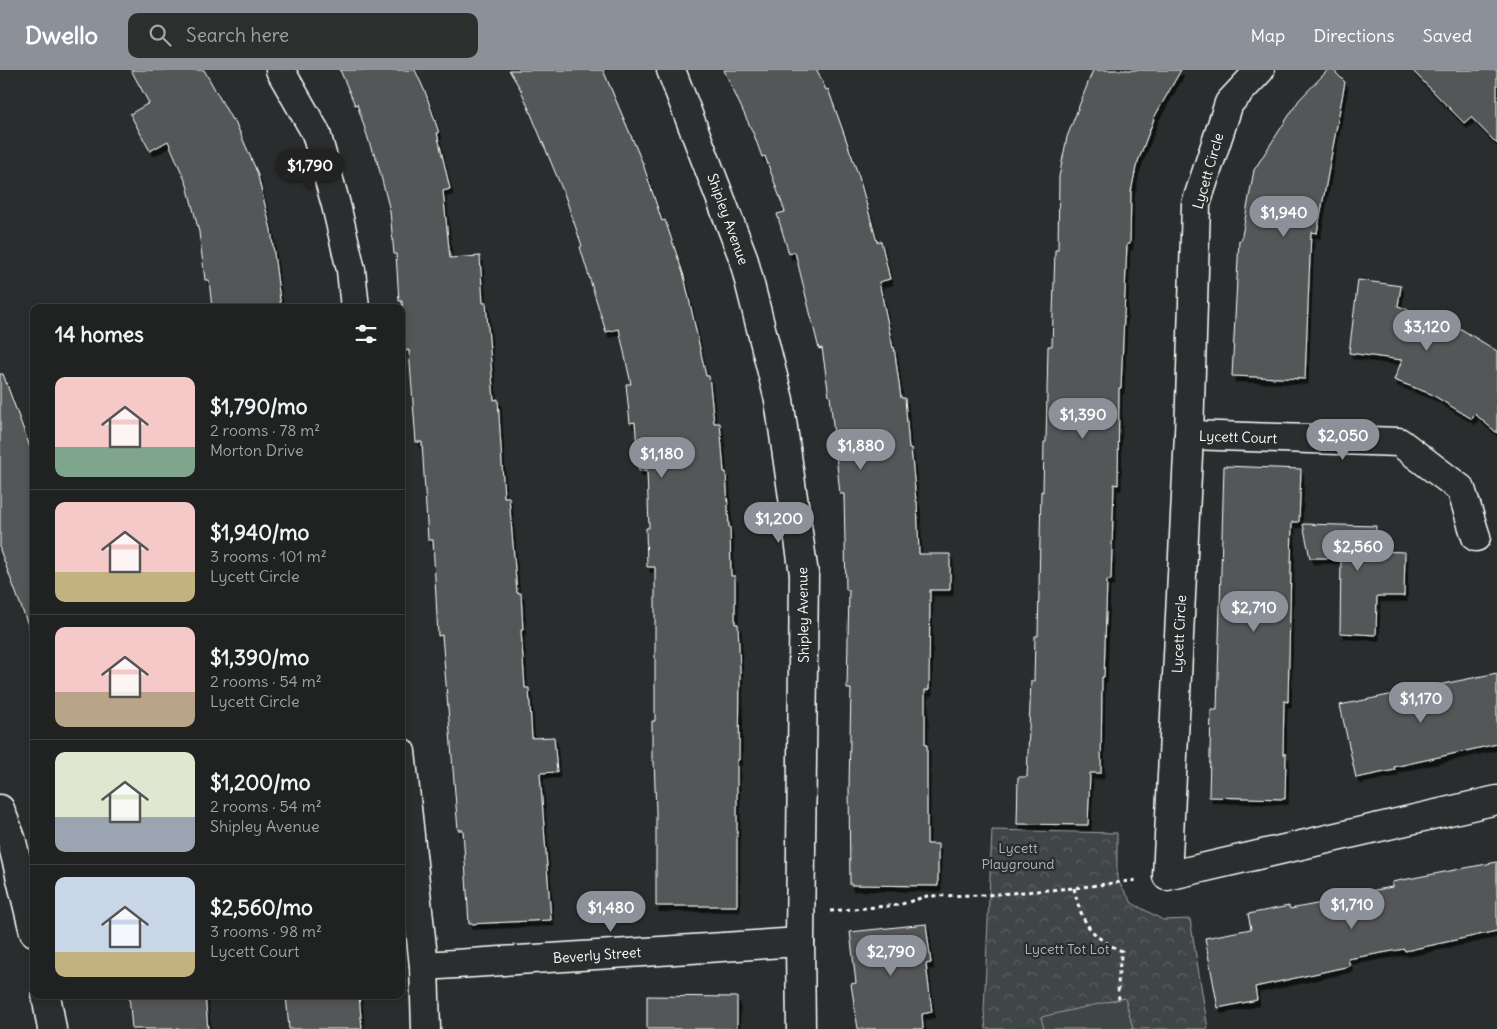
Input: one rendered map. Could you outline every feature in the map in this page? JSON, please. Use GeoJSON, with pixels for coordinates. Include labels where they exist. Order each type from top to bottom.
{"type":"FeatureCollection","features":[{"type":"Feature","properties":{"kind":"street"},"geometry":{"type":"LineString","coordinates":[[280,70],[316,132],[351,270],[354,304]]}},
{"type":"Feature","properties":{"kind":"street","name":"Shipley Avenue"},"geometry":{"type":"LineString","coordinates":[[671,70],[743,257],[779,400],[804,574],[800,942],[802,1029]]}},
{"type":"Feature","properties":{"kind":"street","name":"Lycett Circle"},"geometry":{"type":"LineString","coordinates":[[1167,876],[1189,435],[1196,204],[1229,103],[1260,70]]}},
{"type":"Feature","properties":{"kind":"street","name":"Lycett Court"},"geometry":{"type":"LineString","coordinates":[[1189,435],[1399,442],[1461,489],[1476,537]]}},
{"type":"Feature","properties":{"kind":"street"},"geometry":{"type":"LineString","coordinates":[[405,789],[424,966],[426,1029]]}},
{"type":"Feature","properties":{"kind":"street"},"geometry":{"type":"LineString","coordinates":[[1167,876],[1497,800]]}},
{"type":"Feature","properties":{"kind":"street"},"geometry":{"type":"LineString","coordinates":[[0,809],[11,838],[30,916]]}},
{"type":"Feature","properties":{"kind":"street","name":"Beverly Street"},"geometry":{"type":"LineString","coordinates":[[424,966],[800,942]]}},
{"type":"Feature","properties":{"kind":"street"},"geometry":{"type":"LineString","coordinates":[[47,999],[52,1029]]}},
{"type":"Feature","properties":{"kind":"path"},"geometry":{"type":"LineString","coordinates":[[801,913],[899,905],[927,896],[986,895],[1074,888],[1167,876]]}},
{"type":"Feature","properties":{"kind":"path"},"geometry":{"type":"LineString","coordinates":[[1074,888],[1077,904],[1084,922],[1094,934],[1108,945],[1122,952],[1119,966],[1119,999]]}},
{"type":"Feature","properties":{"kind":"green space","name":"Lycett Tot Lot"},"geometry":{"type":"Polygon","coordinates":[[[992,830],[1117,833],[1117,879],[1132,903],[1163,920],[1190,919],[1208,1029],[986,1029],[984,1011],[992,830]]]}},
{"type":"Feature","properties":{"kind":"green space"},"geometry":{"type":"Polygon","coordinates":[[[1125,998],[1133,1029],[1044,1029],[1041,1017],[1125,998]]]}},
{"type":"Feature","properties":{"kind":"building"},"geometry":{"type":"Polygon","coordinates":[[[131,70],[204,70],[232,120],[234,119],[257,172],[271,230],[280,304],[212,304],[209,280],[205,280],[199,232],[187,185],[168,141],[150,151],[130,114],[149,103],[131,70]]]}},
{"type":"Feature","properties":{"kind":"building"},"geometry":{"type":"Polygon","coordinates":[[[340,70],[415,70],[426,94],[439,133],[437,133],[450,189],[443,191],[450,258],[480,256],[483,303],[486,303],[494,400],[498,399],[504,497],[509,497],[517,593],[521,593],[523,630],[521,630],[525,688],[529,688],[532,738],[554,737],[557,772],[540,773],[551,920],[469,924],[463,830],[458,830],[442,635],[438,636],[433,540],[428,540],[422,442],[416,442],[409,350],[405,351],[405,304],[399,301],[396,254],[394,254],[390,211],[375,153],[373,154],[357,104],[355,105],[340,70]]]}},
{"type":"Feature","properties":{"kind":"building"},"geometry":{"type":"Polygon","coordinates":[[[509,70],[603,70],[643,164],[662,221],[665,220],[684,276],[706,376],[709,376],[714,423],[720,423],[730,527],[731,576],[735,576],[735,624],[738,624],[740,671],[739,760],[737,760],[737,906],[656,906],[656,812],[654,761],[652,761],[652,721],[655,721],[655,567],[647,567],[646,528],[649,528],[647,470],[639,471],[635,422],[630,423],[626,384],[631,384],[619,329],[606,332],[580,247],[582,246],[565,196],[521,90],[509,70]]]}},
{"type":"Feature","properties":{"kind":"building"},"geometry":{"type":"Polygon","coordinates":[[[724,70],[817,70],[826,90],[828,89],[842,128],[859,177],[877,242],[881,241],[890,279],[879,282],[894,347],[901,398],[905,398],[909,449],[911,448],[917,501],[919,554],[950,554],[950,590],[930,590],[929,690],[925,690],[927,844],[938,844],[938,886],[850,885],[851,689],[847,689],[849,590],[846,590],[844,494],[840,494],[830,396],[822,348],[819,349],[795,252],[789,254],[777,214],[785,212],[765,156],[762,157],[724,70]]]}},
{"type":"Feature","properties":{"kind":"building"},"geometry":{"type":"Polygon","coordinates":[[[1093,70],[1181,70],[1155,116],[1136,167],[1131,192],[1130,244],[1127,244],[1121,388],[1119,388],[1118,485],[1114,484],[1111,580],[1107,580],[1104,677],[1102,677],[1101,773],[1090,773],[1088,825],[1017,824],[1018,777],[1027,777],[1031,681],[1034,681],[1035,636],[1038,636],[1041,491],[1043,492],[1044,442],[1046,442],[1048,346],[1052,346],[1055,250],[1058,250],[1059,177],[1067,137],[1093,70]]]}},
{"type":"Feature","properties":{"kind":"building"},"geometry":{"type":"Polygon","coordinates":[[[1328,70],[1333,70],[1345,82],[1317,233],[1311,232],[1305,379],[1232,376],[1239,240],[1241,241],[1254,170],[1299,100],[1328,70]]]}},
{"type":"Feature","properties":{"kind":"building"},"geometry":{"type":"Polygon","coordinates":[[[1412,70],[1497,70],[1497,144],[1471,117],[1464,123],[1412,70]]]}},
{"type":"Feature","properties":{"kind":"building"},"geometry":{"type":"Polygon","coordinates":[[[1358,280],[1401,286],[1398,306],[1461,329],[1497,351],[1497,433],[1475,414],[1472,419],[1431,394],[1394,380],[1402,360],[1349,353],[1358,280]]]}},
{"type":"Feature","properties":{"kind":"building"},"geometry":{"type":"Polygon","coordinates":[[[0,374],[3,374],[30,447],[30,630],[0,550],[0,374]]]}},
{"type":"Feature","properties":{"kind":"building"},"geometry":{"type":"Polygon","coordinates":[[[1224,466],[1301,469],[1299,522],[1292,522],[1288,702],[1284,701],[1283,754],[1286,754],[1285,799],[1209,797],[1211,710],[1217,710],[1224,466]]]}},
{"type":"Feature","properties":{"kind":"building"},"geometry":{"type":"Polygon","coordinates":[[[1303,524],[1376,526],[1375,551],[1405,552],[1404,596],[1377,596],[1376,635],[1340,633],[1341,558],[1310,558],[1303,524]]]}},
{"type":"Feature","properties":{"kind":"building"},"geometry":{"type":"Polygon","coordinates":[[[1497,673],[1497,744],[1394,767],[1395,770],[1356,778],[1340,705],[1497,673]]]}},
{"type":"Feature","properties":{"kind":"building"},"geometry":{"type":"Polygon","coordinates":[[[1497,862],[1497,931],[1405,951],[1404,949],[1348,959],[1350,966],[1255,987],[1257,1000],[1218,1008],[1205,938],[1251,929],[1248,914],[1289,906],[1290,909],[1343,899],[1343,896],[1392,887],[1392,882],[1497,862]]]}},
{"type":"Feature","properties":{"kind":"building"},"geometry":{"type":"Polygon","coordinates":[[[926,924],[931,963],[926,964],[932,1012],[922,1014],[923,1029],[858,1029],[851,984],[856,983],[850,932],[926,924]]]}},
{"type":"Feature","properties":{"kind":"building"},"geometry":{"type":"Polygon","coordinates":[[[647,996],[737,997],[737,1029],[647,1029],[647,996]]]}},
{"type":"Feature","properties":{"kind":"building"},"geometry":{"type":"Polygon","coordinates":[[[129,999],[205,999],[208,1029],[132,1029],[129,999]]]}},
{"type":"Feature","properties":{"kind":"building"},"geometry":{"type":"Polygon","coordinates":[[[286,999],[359,999],[362,1029],[289,1029],[286,999]]]}},
{"type":"Feature","properties":{"kind":"park label","name":"Lycett Playground"},"geometry":{"type":"Point","coordinates":[1018,856]}}]}
